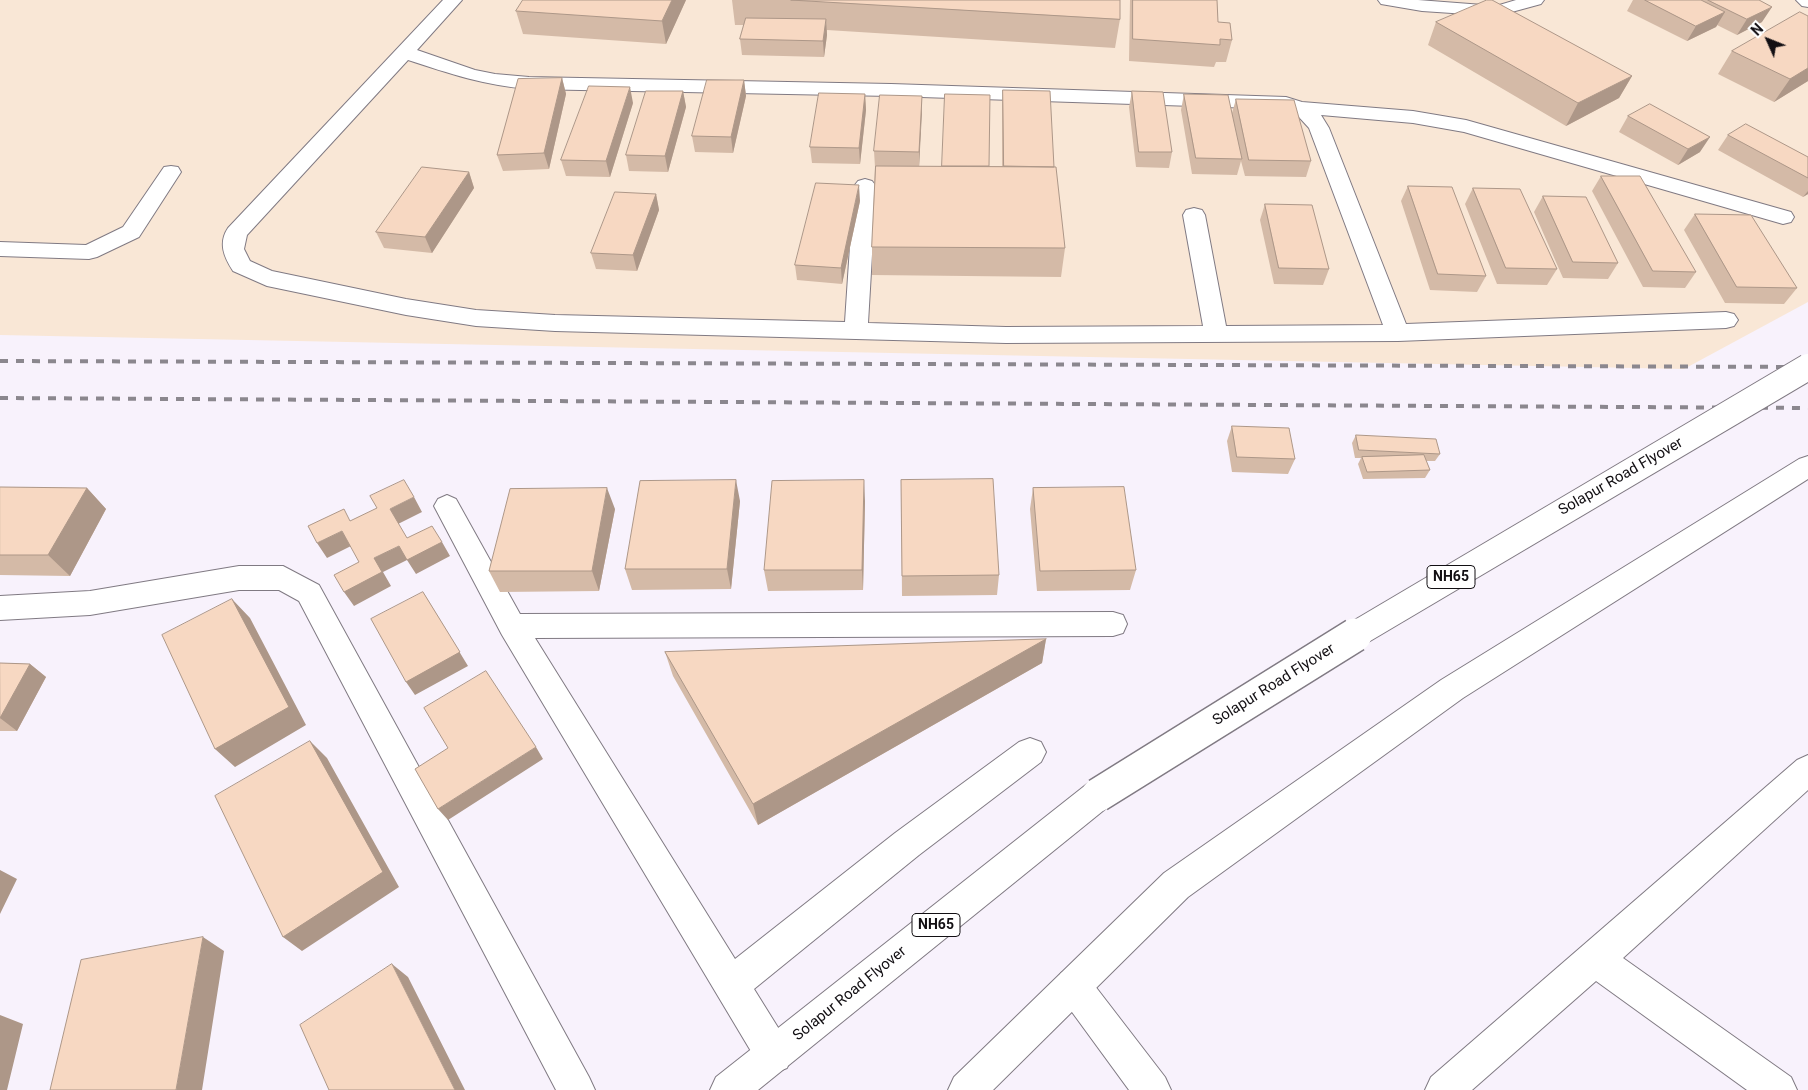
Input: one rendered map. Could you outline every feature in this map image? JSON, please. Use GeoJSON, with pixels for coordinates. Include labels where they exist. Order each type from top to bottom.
{"type":"FeatureCollection","features":[{"type":"Feature","properties":{"kind":"main road"},"geometry":{"type":"LineString","coordinates":[[452,0],[236,233],[234,249],[241,266],[267,278],[406,307],[476,318],[555,323],[1006,335],[1398,333],[1726,320]]}},
{"type":"Feature","properties":{"kind":"main road"},"geometry":{"type":"LineString","coordinates":[[1387,0],[1422,6],[1497,11],[1535,0]]}},
{"type":"Feature","properties":{"kind":"main road"},"geometry":{"type":"LineString","coordinates":[[404,52],[468,74],[495,80],[529,83],[911,90],[1286,103],[1302,108],[1413,117],[1466,126],[1783,217]]}},
{"type":"Feature","properties":{"kind":"main road"},"geometry":{"type":"LineString","coordinates":[[1302,108],[1313,118],[1319,128],[1398,333]]}},
{"type":"Feature","properties":{"kind":"main road"},"geometry":{"type":"LineString","coordinates":[[0,249],[89,252],[131,232],[171,172]]}},
{"type":"Feature","properties":{"kind":"main road"},"geometry":{"type":"LineString","coordinates":[[856,331],[865,186]]}},
{"type":"Feature","properties":{"kind":"main road"},"geometry":{"type":"LineString","coordinates":[[1194,215],[1216,334]]}},
{"type":"Feature","properties":{"kind":"main road","name":"Solapur Road Flyover"},"geometry":{"type":"LineString","coordinates":[[774,1055],[1098,795],[1378,620],[1808,367]]}},
{"type":"Feature","properties":{"kind":"main road"},"geometry":{"type":"LineString","coordinates":[[968,1090],[1176,885],[1452,689],[1808,466]]}},
{"type":"Feature","properties":{"kind":"main road"},"geometry":{"type":"LineString","coordinates":[[447,506],[512,626],[774,1055]]}},
{"type":"Feature","properties":{"kind":"main road"},"geometry":{"type":"LineString","coordinates":[[0,608],[90,604],[239,578],[284,578],[309,593],[576,1090]]}},
{"type":"Feature","properties":{"kind":"main road"},"geometry":{"type":"LineString","coordinates":[[512,626],[1113,624]]}},
{"type":"Feature","properties":{"kind":"main road"},"geometry":{"type":"LineString","coordinates":[[731,985],[907,844],[1030,752]]}},
{"type":"Feature","properties":{"kind":"main road"},"geometry":{"type":"LineString","coordinates":[[1444,1090],[1808,770]]}},
{"type":"Feature","properties":{"kind":"main road"},"geometry":{"type":"LineString","coordinates":[[1595,959],[1778,1090]]}},
{"type":"Feature","properties":{"kind":"main road"},"geometry":{"type":"LineString","coordinates":[[1073,985],[1152,1090]]}},
{"type":"Feature","properties":{"kind":"main road","name":"NH65"},"geometry":{"type":"LineString","coordinates":[[729,1090],[774,1055]]}},
{"type":"Feature","properties":{"kind":"shaded area"},"geometry":{"type":"Polygon","coordinates":[[[0,0],[1808,0],[1808,302],[1684,369],[0,335],[0,0]]]}},
{"type":"Feature","properties":{"kind":"building"},"geometry":{"type":"Polygon","coordinates":[[[523,0],[672,0],[662,21],[516,11],[523,0]]]}},
{"type":"Feature","properties":{"kind":"building"},"geometry":{"type":"Polygon","coordinates":[[[791,0],[1120,0],[1120,19],[791,0]]]}},
{"type":"Feature","properties":{"kind":"building"},"geometry":{"type":"Polygon","coordinates":[[[1133,0],[1217,0],[1218,22],[1230,23],[1232,40],[1220,39],[1220,45],[1133,39],[1133,0]]]}},
{"type":"Feature","properties":{"kind":"building"},"geometry":{"type":"Polygon","coordinates":[[[1487,0],[1492,0],[1632,76],[1578,103],[1436,22],[1487,0]]]}},
{"type":"Feature","properties":{"kind":"building"},"geometry":{"type":"Polygon","coordinates":[[[1645,0],[1701,0],[1725,12],[1696,26],[1645,0]]]}},
{"type":"Feature","properties":{"kind":"building"},"geometry":{"type":"Polygon","coordinates":[[[1708,0],[1759,0],[1772,7],[1747,19],[1708,0]]]}},
{"type":"Feature","properties":{"kind":"building"},"geometry":{"type":"Polygon","coordinates":[[[1800,12],[1808,16],[1808,68],[1790,79],[1732,51],[1800,12]]]}},
{"type":"Feature","properties":{"kind":"building"},"geometry":{"type":"Polygon","coordinates":[[[746,18],[826,19],[823,41],[740,39],[746,18]]]}},
{"type":"Feature","properties":{"kind":"building"},"geometry":{"type":"Polygon","coordinates":[[[562,78],[544,153],[497,155],[518,79],[562,78]]]}},
{"type":"Feature","properties":{"kind":"building"},"geometry":{"type":"Polygon","coordinates":[[[707,80],[744,80],[731,137],[692,136],[707,80]]]}},
{"type":"Feature","properties":{"kind":"building"},"geometry":{"type":"Polygon","coordinates":[[[589,86],[630,87],[606,161],[561,160],[589,86]]]}},
{"type":"Feature","properties":{"kind":"building"},"geometry":{"type":"Polygon","coordinates":[[[1003,90],[1050,91],[1054,167],[1004,166],[1003,90]]]}},
{"type":"Feature","properties":{"kind":"building"},"geometry":{"type":"Polygon","coordinates":[[[646,91],[683,91],[665,156],[626,155],[646,91]]]}},
{"type":"Feature","properties":{"kind":"building"},"geometry":{"type":"Polygon","coordinates":[[[1132,91],[1163,92],[1172,152],[1139,152],[1132,91]]]}},
{"type":"Feature","properties":{"kind":"building"},"geometry":{"type":"Polygon","coordinates":[[[819,93],[865,94],[859,148],[810,147],[819,93]]]}},
{"type":"Feature","properties":{"kind":"building"},"geometry":{"type":"Polygon","coordinates":[[[945,94],[990,95],[989,166],[942,166],[945,94]]]}},
{"type":"Feature","properties":{"kind":"building"},"geometry":{"type":"Polygon","coordinates":[[[1184,94],[1228,95],[1242,159],[1196,158],[1184,94]]]}},
{"type":"Feature","properties":{"kind":"building"},"geometry":{"type":"Polygon","coordinates":[[[880,95],[922,96],[919,152],[874,151],[880,95]]]}},
{"type":"Feature","properties":{"kind":"building"},"geometry":{"type":"Polygon","coordinates":[[[1236,99],[1294,100],[1311,161],[1249,160],[1236,99]]]}},
{"type":"Feature","properties":{"kind":"building"},"geometry":{"type":"Polygon","coordinates":[[[1650,104],[1710,137],[1688,149],[1628,116],[1650,104]]]}},
{"type":"Feature","properties":{"kind":"building"},"geometry":{"type":"Polygon","coordinates":[[[1746,124],[1808,157],[1808,178],[1728,135],[1746,124]]]}},
{"type":"Feature","properties":{"kind":"building"},"geometry":{"type":"Polygon","coordinates":[[[876,166],[1056,167],[1065,248],[872,247],[876,166]]]}},
{"type":"Feature","properties":{"kind":"building"},"geometry":{"type":"Polygon","coordinates":[[[422,167],[469,172],[425,237],[376,232],[422,167]]]}},
{"type":"Feature","properties":{"kind":"building"},"geometry":{"type":"Polygon","coordinates":[[[1601,176],[1640,176],[1696,272],[1653,271],[1601,176]]]}},
{"type":"Feature","properties":{"kind":"building"},"geometry":{"type":"Polygon","coordinates":[[[816,183],[859,185],[841,268],[795,265],[816,183]]]}},
{"type":"Feature","properties":{"kind":"building"},"geometry":{"type":"Polygon","coordinates":[[[1408,186],[1452,187],[1486,276],[1438,274],[1408,186]]]}},
{"type":"Feature","properties":{"kind":"building"},"geometry":{"type":"Polygon","coordinates":[[[1473,188],[1520,189],[1557,269],[1506,268],[1473,188]]]}},
{"type":"Feature","properties":{"kind":"building"},"geometry":{"type":"Polygon","coordinates":[[[615,192],[656,194],[633,255],[591,253],[615,192]]]}},
{"type":"Feature","properties":{"kind":"building"},"geometry":{"type":"Polygon","coordinates":[[[1543,196],[1586,197],[1618,263],[1573,262],[1543,196]]]}},
{"type":"Feature","properties":{"kind":"building"},"geometry":{"type":"Polygon","coordinates":[[[1265,204],[1312,205],[1329,269],[1279,268],[1265,204]]]}},
{"type":"Feature","properties":{"kind":"building"},"geometry":{"type":"Polygon","coordinates":[[[1695,214],[1751,215],[1797,288],[1737,287],[1695,214]]]}},
{"type":"Feature","properties":{"kind":"building"},"geometry":{"type":"Polygon","coordinates":[[[1232,426],[1289,428],[1295,459],[1237,457],[1232,426]]]}},
{"type":"Feature","properties":{"kind":"building"},"geometry":{"type":"Polygon","coordinates":[[[1356,435],[1436,439],[1440,454],[1359,450],[1356,435]]]}},
{"type":"Feature","properties":{"kind":"building"},"geometry":{"type":"Polygon","coordinates":[[[1424,455],[1430,470],[1367,472],[1362,457],[1424,455]]]}},
{"type":"Feature","properties":{"kind":"building"},"geometry":{"type":"Polygon","coordinates":[[[993,479],[999,575],[902,576],[901,480],[993,479]]]}},
{"type":"Feature","properties":{"kind":"building"},"geometry":{"type":"Polygon","coordinates":[[[404,480],[414,497],[390,509],[407,538],[432,526],[442,542],[407,560],[399,546],[374,558],[382,572],[344,592],[334,575],[359,562],[342,531],[317,543],[308,526],[344,509],[350,521],[377,508],[370,496],[404,480]]]}},
{"type":"Feature","properties":{"kind":"building"},"geometry":{"type":"Polygon","coordinates":[[[736,480],[727,569],[625,569],[640,481],[736,480]]]}},
{"type":"Feature","properties":{"kind":"building"},"geometry":{"type":"Polygon","coordinates":[[[864,480],[862,570],[764,570],[772,481],[864,480]]]}},
{"type":"Feature","properties":{"kind":"building"},"geometry":{"type":"Polygon","coordinates":[[[0,487],[87,488],[48,555],[0,555],[0,487]]]}},
{"type":"Feature","properties":{"kind":"building"},"geometry":{"type":"Polygon","coordinates":[[[1124,487],[1136,570],[1040,571],[1033,488],[1124,487]]]}},
{"type":"Feature","properties":{"kind":"building"},"geometry":{"type":"Polygon","coordinates":[[[607,488],[592,571],[489,571],[510,489],[607,488]]]}},
{"type":"Feature","properties":{"kind":"building"},"geometry":{"type":"Polygon","coordinates":[[[423,592],[460,652],[406,682],[371,619],[423,592]]]}},
{"type":"Feature","properties":{"kind":"building"},"geometry":{"type":"Polygon","coordinates":[[[232,599],[289,707],[215,749],[162,635],[232,599]]]}},
{"type":"Feature","properties":{"kind":"building"},"geometry":{"type":"Polygon","coordinates":[[[1046,639],[753,804],[665,652],[1046,639]]]}},
{"type":"Feature","properties":{"kind":"building"},"geometry":{"type":"Polygon","coordinates":[[[0,663],[30,664],[0,718],[0,663]]]}},
{"type":"Feature","properties":{"kind":"building"},"geometry":{"type":"Polygon","coordinates":[[[486,671],[536,747],[438,809],[415,769],[448,748],[424,708],[486,671]]]}},
{"type":"Feature","properties":{"kind":"building"},"geometry":{"type":"Polygon","coordinates":[[[310,741],[383,872],[283,937],[215,796],[310,741]]]}},
{"type":"Feature","properties":{"kind":"building"},"geometry":{"type":"Polygon","coordinates":[[[203,937],[176,1090],[50,1090],[81,960],[203,937]]]}},
{"type":"Feature","properties":{"kind":"building"},"geometry":{"type":"Polygon","coordinates":[[[392,964],[455,1090],[329,1090],[300,1025],[392,964]]]}},
{"type":"Feature","properties":{"kind":"railway"},"geometry":{"type":"LineString","coordinates":[[0,361],[1808,367]]}},
{"type":"Feature","properties":{"kind":"railway"},"geometry":{"type":"LineString","coordinates":[[0,398],[1808,408]]}}]}
